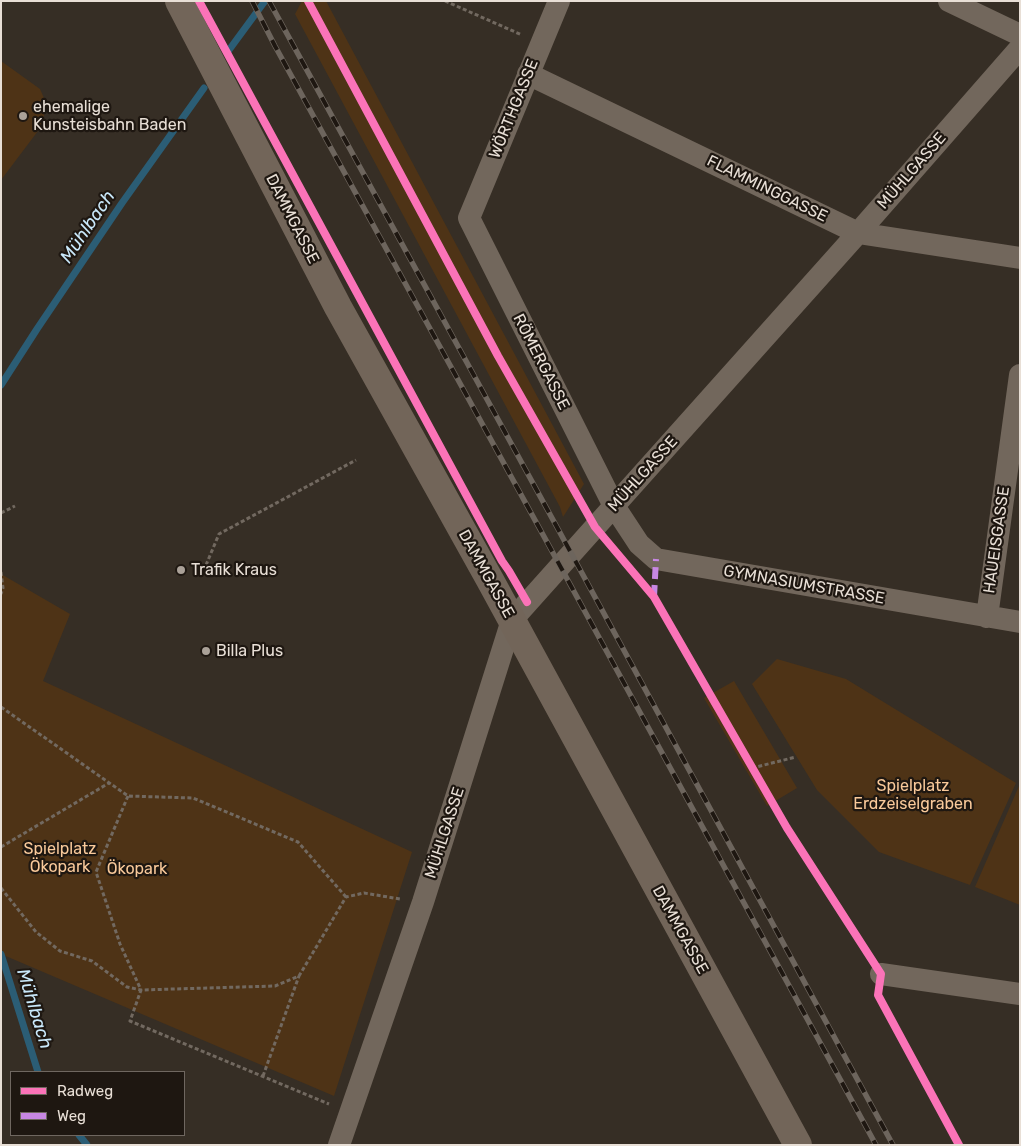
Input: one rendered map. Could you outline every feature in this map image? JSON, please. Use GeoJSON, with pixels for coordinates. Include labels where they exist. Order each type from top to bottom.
{"type":"FeatureCollection","features":[{"type":"Feature","properties":{"kind":"main road","name":"DAMMGASSE"},"geometry":{"type":"LineString","coordinates":[[179,1],[338,307],[512,620],[798,1145]]}},
{"type":"Feature","properties":{"kind":"street","name":"WÖRTHGASSE"},"geometry":{"type":"LineString","coordinates":[[469,218],[559,1]]}},
{"type":"Feature","properties":{"kind":"street"},"geometry":{"type":"LineString","coordinates":[[949,1],[1020,35]]}},
{"type":"Feature","properties":{"kind":"street","name":"MÜHLGASSE"},"geometry":{"type":"LineString","coordinates":[[340,1145],[423,902],[512,620],[858,233],[1020,48]]}},
{"type":"Feature","properties":{"kind":"street","name":"FLAMMINGGASSE"},"geometry":{"type":"LineString","coordinates":[[528,74],[858,233],[1020,258]]}},
{"type":"Feature","properties":{"kind":"street","name":"RÖMERGASSE"},"geometry":{"type":"LineString","coordinates":[[469,218],[614,506]]}},
{"type":"Feature","properties":{"kind":"street","name":"HAUEISGASSE"},"geometry":{"type":"LineString","coordinates":[[987,617],[1020,375]]}},
{"type":"Feature","properties":{"kind":"street","name":"GYMNASIUMSTRASSE"},"geometry":{"type":"LineString","coordinates":[[614,506],[639,544],[656,559],[1020,622]]}},
{"type":"Feature","properties":{"kind":"street"},"geometry":{"type":"LineString","coordinates":[[881,974],[1020,994]]}},
{"type":"Feature","properties":{"kind":"path"},"geometry":{"type":"LineString","coordinates":[[444,1],[541,43]]}},
{"type":"Feature","properties":{"kind":"path"},"geometry":{"type":"LineString","coordinates":[[206,564],[219,534],[356,460]]}},
{"type":"Feature","properties":{"kind":"path"},"geometry":{"type":"LineString","coordinates":[[1,513],[15,506]]}},
{"type":"Feature","properties":{"kind":"path"},"geometry":{"type":"LineString","coordinates":[[1,572],[3,588],[1,594]]}},
{"type":"Feature","properties":{"kind":"path"},"geometry":{"type":"LineString","coordinates":[[1,707],[128,796],[193,798],[298,842],[346,897]]}},
{"type":"Feature","properties":{"kind":"path"},"geometry":{"type":"LineString","coordinates":[[752,768],[796,757]]}},
{"type":"Feature","properties":{"kind":"path"},"geometry":{"type":"LineString","coordinates":[[1,847],[109,783]]}},
{"type":"Feature","properties":{"kind":"path"},"geometry":{"type":"LineString","coordinates":[[128,796],[96,872],[120,944],[141,990],[130,1021],[350,1114]]}},
{"type":"Feature","properties":{"kind":"path"},"geometry":{"type":"LineString","coordinates":[[1,888],[36,932],[60,951],[92,961],[127,987],[141,990],[276,986],[299,976]]}},
{"type":"Feature","properties":{"kind":"path"},"geometry":{"type":"LineString","coordinates":[[262,1076],[299,976],[346,897],[364,893],[423,902]]}},
{"type":"Feature","properties":{"kind":"green space"},"geometry":{"type":"Polygon","coordinates":[[[302,1],[326,1],[584,484],[563,517],[560,507],[295,14],[302,1]]]}},
{"type":"Feature","properties":{"kind":"green space","name":"ehemalige Kunsteisbahn Baden"},"geometry":{"type":"Polygon","coordinates":[[[1,61],[40,89],[47,105],[41,127],[1,180],[1,61]]]}},
{"type":"Feature","properties":{"kind":"green space","name":"Ökopark"},"geometry":{"type":"Polygon","coordinates":[[[1,574],[70,614],[43,681],[412,852],[334,1096],[1,954],[1,574]]]}},
{"type":"Feature","properties":{"kind":"green space","name":"Spielplatz Erdzeiselgraben"},"geometry":{"type":"Polygon","coordinates":[[[777,659],[846,679],[1016,783],[970,885],[879,852],[817,790],[752,684],[777,659]]]}},
{"type":"Feature","properties":{"kind":"green space"},"geometry":{"type":"Polygon","coordinates":[[[734,681],[797,788],[767,806],[704,698],[734,681]]]}},
{"type":"Feature","properties":{"kind":"green space"},"geometry":{"type":"Polygon","coordinates":[[[1020,786],[1020,905],[975,887],[1020,786]]]}},
{"type":"Feature","properties":{"kind":"waterway","name":"Mühlbach"},"geometry":{"type":"LineString","coordinates":[[229,50],[265,1]]}},
{"type":"Feature","properties":{"kind":"waterway","name":"Mühlbach"},"geometry":{"type":"LineString","coordinates":[[1,385],[122,203],[204,88]]}},
{"type":"Feature","properties":{"kind":"waterway","name":"Mühlbach"},"geometry":{"type":"LineString","coordinates":[[1,954],[38,1071]]}},
{"type":"Feature","properties":{"kind":"waterway","name":"Mühlbach"},"geometry":{"type":"LineString","coordinates":[[80,1136],[87,1145]]}},
{"type":"Feature","properties":{"kind":"railway"},"geometry":{"type":"LineString","coordinates":[[252,1],[876,1145]]}},
{"type":"Feature","properties":{"kind":"railway"},"geometry":{"type":"LineString","coordinates":[[269,1],[893,1145]]}},
{"type":"Feature","properties":{"kind":"marked path"},"geometry":{"type":"LineString","coordinates":[[654,597],[656,559]]}},
{"type":"Feature","properties":{"kind":"cycle path"},"geometry":{"type":"LineString","coordinates":[[199,1],[502,561],[527,602]]}},
{"type":"Feature","properties":{"kind":"cycle path"},"geometry":{"type":"LineString","coordinates":[[308,1],[498,356],[595,527],[654,597],[787,828],[881,974],[878,995],[959,1145]]}},
{"type":"Feature","properties":{"kind":"place","name":"ehemalige Kunsteisbahn Baden"},"geometry":{"type":"Point","coordinates":[23,116]}},
{"type":"Feature","properties":{"kind":"place","name":"Trafik Kraus"},"geometry":{"type":"Point","coordinates":[181,570]}},
{"type":"Feature","properties":{"kind":"place","name":"Billa Plus"},"geometry":{"type":"Point","coordinates":[206,651]}},
{"type":"Feature","properties":{"kind":"park label","name":"Spielplatz Ökopark"},"geometry":{"type":"Point","coordinates":[60,858]}}]}
